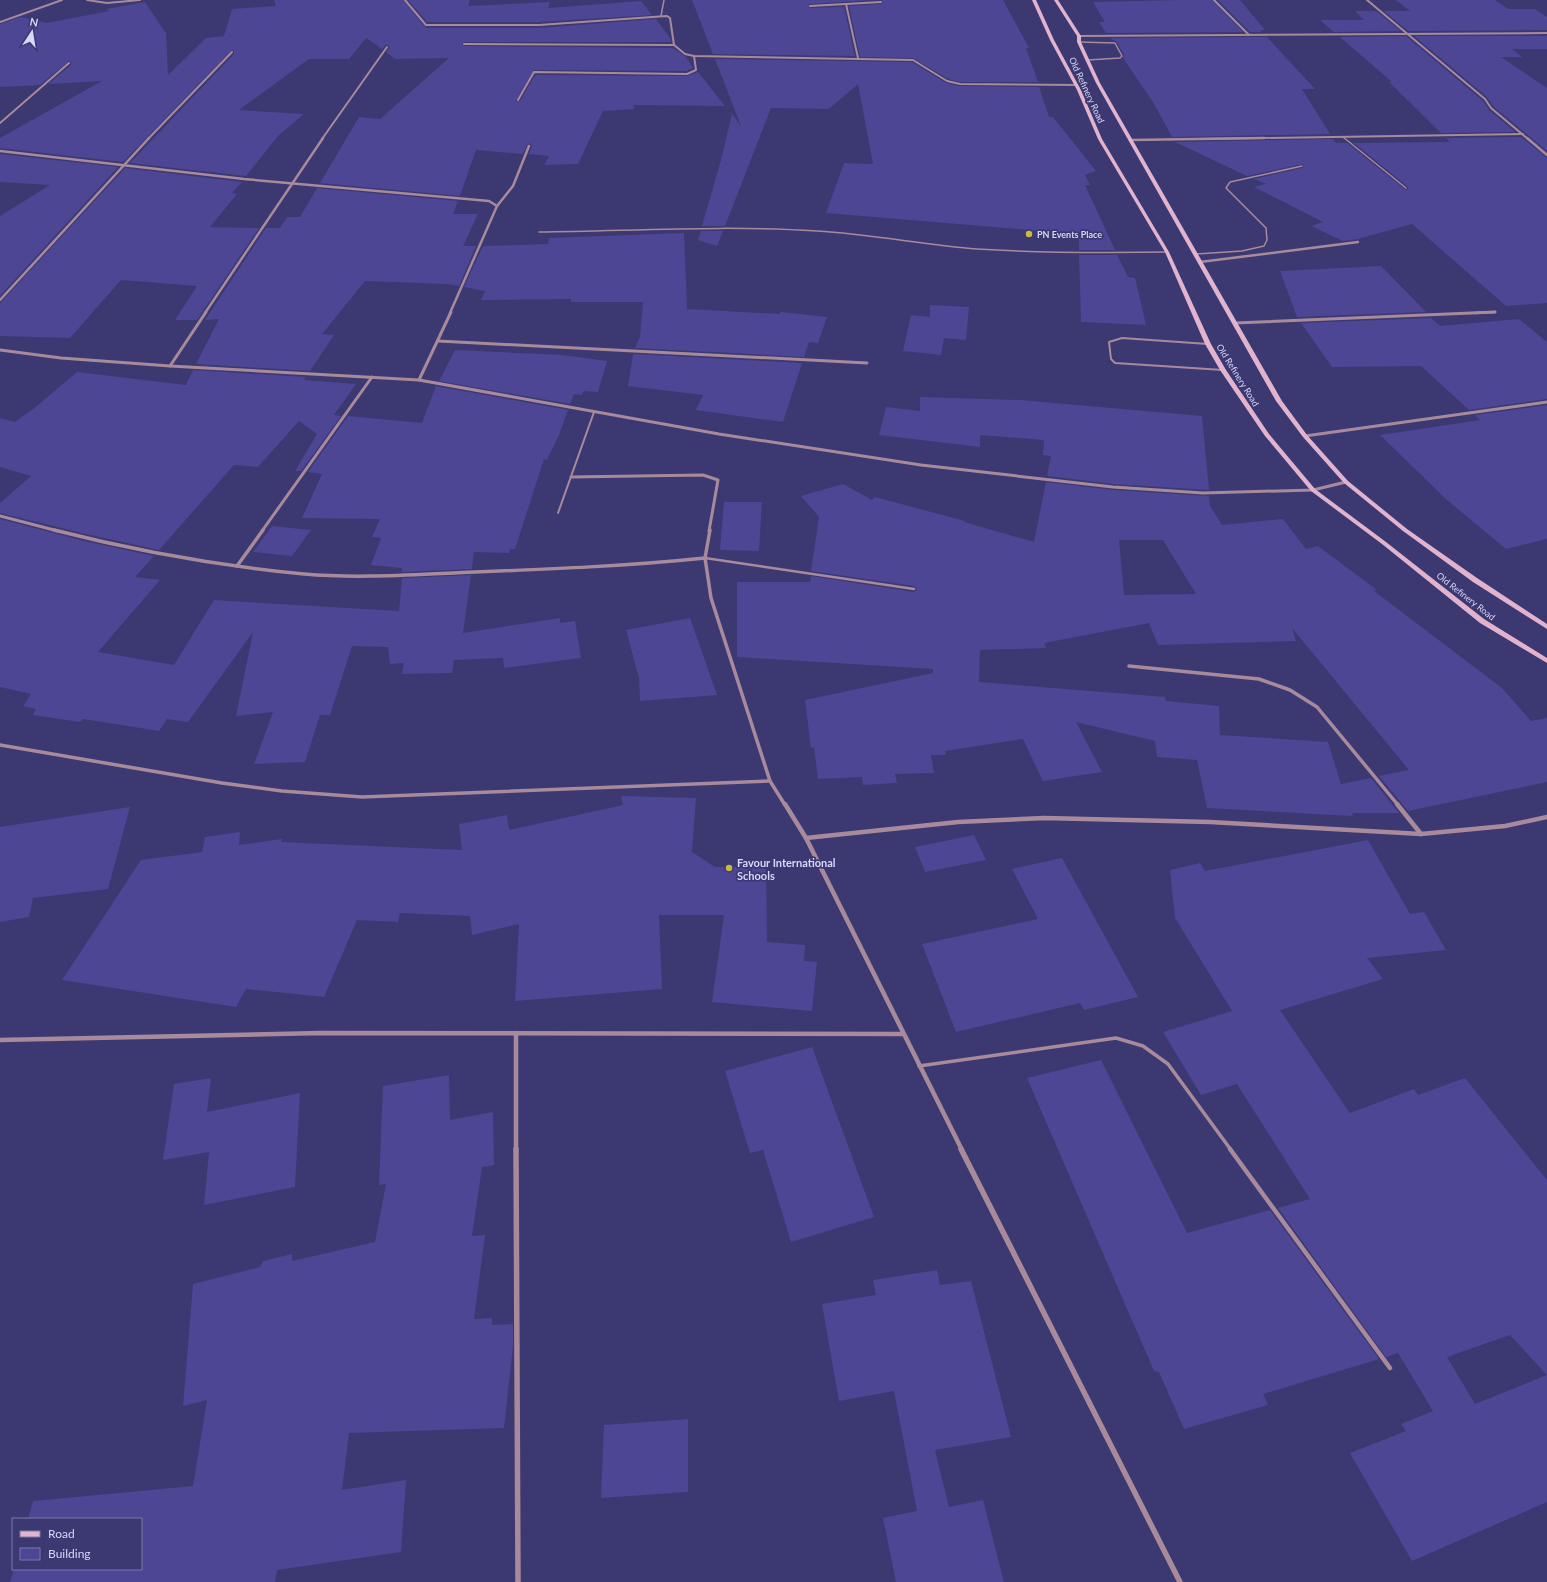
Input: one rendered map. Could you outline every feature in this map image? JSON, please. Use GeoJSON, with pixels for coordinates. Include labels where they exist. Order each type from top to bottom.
{"type":"FeatureCollection","features":[{"type":"Feature","properties":{"kind":"main road","name":"Old Refinery Road"},"geometry":{"type":"LineString","coordinates":[[1034,0],[1052,40],[1076,85],[1100,139],[1167,252],[1208,344],[1223,370],[1267,436],[1313,490],[1384,543],[1482,621],[1547,661]]}},
{"type":"Feature","properties":{"kind":"main road"},"geometry":{"type":"LineString","coordinates":[[1056,0],[1079,36]]}},
{"type":"Feature","properties":{"kind":"main road","name":"Old Refinery Road"},"geometry":{"type":"LineString","coordinates":[[1079,36],[1079,42],[1098,83],[1130,140],[1279,401],[1305,436],[1346,482],[1405,530],[1475,580],[1547,627]]}},
{"type":"Feature","properties":{"kind":"street"},"geometry":{"type":"LineString","coordinates":[[0,22],[62,0]]}},
{"type":"Feature","properties":{"kind":"street"},"geometry":{"type":"LineString","coordinates":[[87,0],[98,4],[140,0]]}},
{"type":"Feature","properties":{"kind":"street"},"geometry":{"type":"LineString","coordinates":[[405,0],[425,24],[430,25],[539,25],[661,16],[670,18],[674,45]]}},
{"type":"Feature","properties":{"kind":"street"},"geometry":{"type":"LineString","coordinates":[[1214,0],[1249,35]]}},
{"type":"Feature","properties":{"kind":"street"},"geometry":{"type":"LineString","coordinates":[[1367,0],[1485,99],[1491,108],[1547,154]]}},
{"type":"Feature","properties":{"kind":"street"},"geometry":{"type":"LineString","coordinates":[[810,6],[881,2]]}},
{"type":"Feature","properties":{"kind":"street"},"geometry":{"type":"LineString","coordinates":[[846,4],[858,58]]}},
{"type":"Feature","properties":{"kind":"street"},"geometry":{"type":"LineString","coordinates":[[1079,36],[1547,33]]}},
{"type":"Feature","properties":{"kind":"street"},"geometry":{"type":"LineString","coordinates":[[464,44],[674,45],[685,54],[694,56],[913,60],[947,81],[960,84],[1076,85]]}},
{"type":"Feature","properties":{"kind":"street"},"geometry":{"type":"LineString","coordinates":[[170,366],[290,184],[387,47]]}},
{"type":"Feature","properties":{"kind":"street"},"geometry":{"type":"LineString","coordinates":[[0,300],[121,166],[232,52]]}},
{"type":"Feature","properties":{"kind":"street"},"geometry":{"type":"LineString","coordinates":[[518,100],[532,74],[540,71],[687,74],[696,70],[694,56]]}},
{"type":"Feature","properties":{"kind":"street"},"geometry":{"type":"LineString","coordinates":[[0,123],[69,63]]}},
{"type":"Feature","properties":{"kind":"street"},"geometry":{"type":"LineString","coordinates":[[1130,140],[1523,134]]}},
{"type":"Feature","properties":{"kind":"street"},"geometry":{"type":"LineString","coordinates":[[419,380],[497,206],[507,198],[529,146]]}},
{"type":"Feature","properties":{"kind":"street"},"geometry":{"type":"LineString","coordinates":[[0,151],[121,166],[290,184],[488,201],[497,206]]}},
{"type":"Feature","properties":{"kind":"street"},"geometry":{"type":"LineString","coordinates":[[1200,262],[1358,242]]}},
{"type":"Feature","properties":{"kind":"street"},"geometry":{"type":"LineString","coordinates":[[1234,323],[1495,312]]}},
{"type":"Feature","properties":{"kind":"street"},"geometry":{"type":"LineString","coordinates":[[438,340],[867,363]]}},
{"type":"Feature","properties":{"kind":"street"},"geometry":{"type":"LineString","coordinates":[[0,350],[61,358],[170,366],[419,380],[719,434],[913,464],[1098,486],[1202,493],[1313,490],[1346,482]]}},
{"type":"Feature","properties":{"kind":"street"},"geometry":{"type":"LineString","coordinates":[[237,566],[372,377]]}},
{"type":"Feature","properties":{"kind":"street"},"geometry":{"type":"LineString","coordinates":[[1305,436],[1547,402]]}},
{"type":"Feature","properties":{"kind":"street"},"geometry":{"type":"LineString","coordinates":[[571,477],[703,475],[713,477],[718,480],[704,558],[711,598],[770,781],[806,838],[919,1066],[1180,1582]]}},
{"type":"Feature","properties":{"kind":"street"},"geometry":{"type":"LineString","coordinates":[[0,516],[84,538],[237,566],[305,574],[382,576],[634,565],[704,558]]}},
{"type":"Feature","properties":{"kind":"street"},"geometry":{"type":"LineString","coordinates":[[1129,666],[1259,679],[1276,683],[1296,692],[1317,707],[1421,834]]}},
{"type":"Feature","properties":{"kind":"street"},"geometry":{"type":"LineString","coordinates":[[0,745],[229,784],[282,791],[362,797],[770,781]]}},
{"type":"Feature","properties":{"kind":"street"},"geometry":{"type":"LineString","coordinates":[[806,838],[958,822],[1044,818],[1210,822],[1421,834],[1505,826],[1547,817]]}},
{"type":"Feature","properties":{"kind":"street"},"geometry":{"type":"LineString","coordinates":[[0,1040],[320,1032],[903,1034]]}},
{"type":"Feature","properties":{"kind":"street"},"geometry":{"type":"LineString","coordinates":[[516,1033],[518,1582]]}},
{"type":"Feature","properties":{"kind":"lane"},"geometry":{"type":"LineString","coordinates":[[661,16],[664,0]]}},
{"type":"Feature","properties":{"kind":"lane"},"geometry":{"type":"LineString","coordinates":[[1079,42],[1115,43],[1122,56],[1120,58],[1088,60]]}},
{"type":"Feature","properties":{"kind":"lane"},"geometry":{"type":"LineString","coordinates":[[1343,137],[1406,188]]}},
{"type":"Feature","properties":{"kind":"lane"},"geometry":{"type":"LineString","coordinates":[[1196,254],[1252,249],[1264,246],[1267,241],[1266,228],[1226,188],[1227,185],[1230,182],[1302,166]]}},
{"type":"Feature","properties":{"kind":"lane"},"geometry":{"type":"LineString","coordinates":[[539,232],[761,229],[818,232],[999,250],[1116,253],[1167,252]]}},
{"type":"Feature","properties":{"kind":"lane"},"geometry":{"type":"LineString","coordinates":[[1208,344],[1122,338],[1109,342],[1111,359],[1121,364],[1223,370]]}},
{"type":"Feature","properties":{"kind":"lane"},"geometry":{"type":"LineString","coordinates":[[558,513],[594,412]]}},
{"type":"Feature","properties":{"kind":"lane"},"geometry":{"type":"LineString","coordinates":[[704,558],[914,590]]}},
{"type":"Feature","properties":{"kind":"lane"},"geometry":{"type":"LineString","coordinates":[[919,1066],[1116,1038],[1143,1046],[1168,1064],[1390,1368]]}},
{"type":"Feature","properties":{"kind":"building"},"geometry":{"type":"Polygon","coordinates":[[[274,0],[403,0],[426,28],[539,28],[656,19],[670,38],[671,42],[464,42],[462,44],[464,46],[673,48],[686,57],[693,68],[686,71],[534,70],[516,101],[520,101],[535,75],[687,76],[698,72],[725,106],[633,105],[634,109],[603,111],[578,164],[544,165],[549,156],[529,154],[532,146],[530,143],[527,145],[523,154],[476,150],[460,196],[320,183],[359,117],[380,119],[449,58],[395,59],[386,52],[389,45],[386,45],[382,49],[366,38],[349,59],[309,59],[239,110],[304,114],[279,135],[246,176],[130,163],[234,54],[234,51],[232,50],[123,162],[0,148],[0,138],[102,81],[48,84],[71,65],[71,62],[69,61],[40,85],[0,87],[0,24],[21,17],[47,23],[109,11],[107,9],[145,2],[166,33],[168,75],[206,38],[224,36],[232,9],[276,6],[274,0]]]}},
{"type":"Feature","properties":{"kind":"building"},"geometry":{"type":"Polygon","coordinates":[[[408,0],[470,0],[468,6],[550,2],[548,8],[641,1],[652,15],[539,22],[427,22],[408,0]]]}},
{"type":"Feature","properties":{"kind":"building"},"geometry":{"type":"Polygon","coordinates":[[[692,0],[872,0],[808,5],[810,8],[844,7],[855,56],[713,54],[692,0]]]}},
{"type":"Feature","properties":{"kind":"building"},"geometry":{"type":"Polygon","coordinates":[[[882,0],[1003,0],[1029,48],[1026,48],[1038,82],[960,82],[948,79],[913,58],[860,57],[849,6],[881,4],[883,3],[882,0]]]}},
{"type":"Feature","properties":{"kind":"building"},"geometry":{"type":"Polygon","coordinates":[[[1212,0],[1243,32],[1106,33],[1099,22],[1105,22],[1093,2],[1212,0]]]}},
{"type":"Feature","properties":{"kind":"building"},"geometry":{"type":"Polygon","coordinates":[[[1218,0],[1240,0],[1265,30],[1260,30],[1262,32],[1250,32],[1218,0]]]}},
{"type":"Feature","properties":{"kind":"building"},"geometry":{"type":"Polygon","coordinates":[[[1396,0],[1495,0],[1508,9],[1535,9],[1547,17],[1547,30],[1408,31],[1384,11],[1410,11],[1396,0]]]}},
{"type":"Feature","properties":{"kind":"building"},"geometry":{"type":"Polygon","coordinates":[[[1355,11],[1376,11],[1401,31],[1334,32],[1320,20],[1364,20],[1355,11]]]}},
{"type":"Feature","properties":{"kind":"building"},"geometry":{"type":"Polygon","coordinates":[[[1406,36],[1483,101],[1489,110],[1515,132],[1441,133],[1389,82],[1392,82],[1340,37],[1406,36]]]}},
{"type":"Feature","properties":{"kind":"building"},"geometry":{"type":"Polygon","coordinates":[[[1414,36],[1547,36],[1547,49],[1512,49],[1522,57],[1501,57],[1547,88],[1547,151],[1493,106],[1487,97],[1414,36]]]}},
{"type":"Feature","properties":{"kind":"building"},"geometry":{"type":"Polygon","coordinates":[[[1267,37],[1315,89],[1302,89],[1330,134],[1172,137],[1153,102],[1123,58],[1124,55],[1117,42],[1110,38],[1267,37]]]}},
{"type":"Feature","properties":{"kind":"building"},"geometry":{"type":"Polygon","coordinates":[[[715,59],[912,62],[946,83],[959,86],[1039,87],[1049,117],[1053,117],[1096,171],[1085,175],[1090,185],[1085,185],[1115,250],[1079,250],[1079,234],[826,213],[844,163],[873,164],[858,84],[829,109],[771,108],[725,226],[702,226],[721,160],[732,114],[741,126],[715,59]]]}},
{"type":"Feature","properties":{"kind":"building"},"geometry":{"type":"Polygon","coordinates":[[[1521,137],[1547,158],[1547,303],[1506,306],[1412,224],[1358,239],[1343,241],[1311,226],[1323,222],[1254,187],[1266,184],[1254,179],[1302,168],[1304,166],[1303,164],[1247,176],[1175,142],[1333,139],[1336,143],[1347,143],[1406,190],[1408,189],[1407,186],[1354,143],[1450,142],[1446,138],[1521,137]]]}},
{"type":"Feature","properties":{"kind":"building"},"geometry":{"type":"Polygon","coordinates":[[[0,154],[118,167],[0,296],[0,216],[50,185],[0,182],[0,154]]]}},
{"type":"Feature","properties":{"kind":"building"},"geometry":{"type":"Polygon","coordinates":[[[125,168],[242,182],[232,193],[237,194],[210,227],[259,228],[197,320],[175,320],[197,286],[121,280],[70,338],[0,336],[0,303],[125,168]]]}},
{"type":"Feature","properties":{"kind":"building"},"geometry":{"type":"Polygon","coordinates":[[[317,188],[458,201],[453,214],[478,214],[463,246],[476,246],[459,286],[447,284],[365,281],[322,334],[334,335],[310,371],[196,364],[219,319],[205,320],[266,228],[280,228],[287,217],[300,217],[317,188]]]}},
{"type":"Feature","properties":{"kind":"building"},"geometry":{"type":"Polygon","coordinates":[[[701,231],[723,231],[717,246],[698,240],[701,231]]]}},
{"type":"Feature","properties":{"kind":"building"},"geometry":{"type":"Polygon","coordinates":[[[684,233],[687,309],[780,314],[781,312],[827,317],[818,343],[809,342],[804,357],[635,348],[640,337],[643,302],[571,302],[571,299],[481,300],[485,291],[464,287],[483,246],[548,244],[549,238],[684,233]]]}},
{"type":"Feature","properties":{"kind":"building"},"geometry":{"type":"Polygon","coordinates":[[[1079,255],[1117,255],[1128,277],[1135,278],[1146,325],[1081,322],[1079,255]]]}},
{"type":"Feature","properties":{"kind":"building"},"geometry":{"type":"Polygon","coordinates":[[[1381,266],[1426,312],[1297,317],[1280,271],[1381,266]]]}},
{"type":"Feature","properties":{"kind":"building"},"geometry":{"type":"Polygon","coordinates":[[[930,305],[969,307],[966,340],[944,338],[941,355],[903,351],[911,315],[930,317],[930,305]]]}},
{"type":"Feature","properties":{"kind":"building"},"geometry":{"type":"Polygon","coordinates":[[[1431,318],[1440,326],[1519,319],[1547,342],[1547,399],[1469,410],[1421,366],[1332,367],[1301,323],[1431,318]]]}},
{"type":"Feature","properties":{"kind":"building"},"geometry":{"type":"Polygon","coordinates":[[[455,350],[563,355],[607,361],[598,392],[584,391],[581,395],[574,394],[570,404],[439,381],[455,350]]]}},
{"type":"Feature","properties":{"kind":"building"},"geometry":{"type":"Polygon","coordinates":[[[633,354],[802,363],[783,422],[696,410],[703,395],[628,386],[633,354]]]}},
{"type":"Feature","properties":{"kind":"building"},"geometry":{"type":"Polygon","coordinates":[[[193,370],[306,377],[304,380],[356,384],[334,415],[341,416],[301,471],[295,471],[317,434],[299,421],[258,467],[234,465],[159,550],[0,513],[0,503],[31,476],[0,467],[0,418],[15,422],[32,410],[77,372],[186,385],[193,370]]]}},
{"type":"Feature","properties":{"kind":"building"},"geometry":{"type":"Polygon","coordinates":[[[436,386],[568,410],[559,435],[547,460],[544,459],[515,549],[510,549],[509,553],[474,552],[472,569],[402,572],[402,568],[371,565],[381,538],[372,537],[380,519],[302,518],[322,474],[308,472],[348,416],[422,423],[436,386]]]}},
{"type":"Feature","properties":{"kind":"building"},"geometry":{"type":"Polygon","coordinates":[[[920,397],[1020,400],[1202,416],[1209,490],[1113,484],[1047,476],[1051,456],[1043,455],[1044,440],[980,435],[980,447],[879,435],[886,407],[920,411],[920,397]]]}},
{"type":"Feature","properties":{"kind":"building"},"geometry":{"type":"Polygon","coordinates":[[[1547,405],[1547,539],[1506,549],[1447,500],[1380,435],[1480,420],[1475,415],[1547,405]]]}},
{"type":"Feature","properties":{"kind":"building"},"geometry":{"type":"Polygon","coordinates":[[[1046,482],[1113,490],[1209,496],[1210,506],[1222,525],[1283,519],[1306,549],[1318,546],[1377,590],[1374,591],[1502,688],[1531,721],[1547,718],[1547,782],[1408,811],[1379,776],[1409,770],[1292,628],[1296,641],[1158,645],[1149,623],[1044,643],[1046,648],[980,650],[979,682],[1165,697],[1166,701],[1219,706],[1220,735],[1328,742],[1341,784],[1371,778],[1399,813],[1352,813],[1353,816],[1207,808],[1197,760],[1157,757],[1155,741],[1076,722],[1102,772],[1043,781],[1023,739],[945,751],[946,755],[931,755],[934,773],[895,774],[897,783],[863,785],[862,777],[818,779],[814,747],[811,748],[805,700],[933,673],[933,669],[737,657],[737,582],[810,582],[811,576],[914,592],[917,590],[914,586],[811,571],[819,517],[801,496],[843,484],[872,500],[875,497],[965,521],[964,522],[1034,542],[1046,482]],[[1119,540],[1124,595],[1196,594],[1163,540],[1119,540]]]}},
{"type":"Feature","properties":{"kind":"building"},"geometry":{"type":"Polygon","coordinates":[[[724,502],[762,502],[759,551],[720,550],[724,502]]]}},
{"type":"Feature","properties":{"kind":"building"},"geometry":{"type":"Polygon","coordinates":[[[0,519],[84,541],[154,556],[135,577],[160,580],[98,652],[174,665],[214,600],[399,611],[402,578],[471,575],[463,633],[560,618],[560,623],[575,621],[581,658],[504,668],[503,658],[454,660],[452,673],[402,674],[404,663],[390,664],[388,647],[352,646],[330,715],[320,715],[305,762],[254,764],[273,712],[236,716],[253,632],[188,722],[167,719],[159,731],[83,719],[80,722],[33,715],[36,709],[23,706],[31,694],[0,687],[0,519]]]}},
{"type":"Feature","properties":{"kind":"building"},"geometry":{"type":"Polygon","coordinates":[[[272,526],[311,530],[292,556],[253,552],[272,526]]]}},
{"type":"Feature","properties":{"kind":"building"},"geometry":{"type":"Polygon","coordinates":[[[690,618],[717,695],[640,701],[639,678],[626,630],[690,618]]]}},
{"type":"Feature","properties":{"kind":"building"},"geometry":{"type":"Polygon","coordinates":[[[621,796],[696,798],[692,852],[715,867],[766,867],[767,942],[805,945],[804,961],[817,962],[812,1011],[712,1002],[724,915],[659,915],[662,989],[515,1001],[519,924],[472,935],[470,916],[400,913],[398,922],[357,920],[324,997],[246,989],[236,1007],[62,980],[141,860],[202,852],[205,837],[240,832],[239,845],[282,839],[281,842],[462,850],[459,824],[507,815],[509,830],[623,805],[621,796]]]}},
{"type":"Feature","properties":{"kind":"building"},"geometry":{"type":"Polygon","coordinates":[[[130,807],[108,889],[33,898],[29,917],[0,922],[0,827],[130,807]]]}},
{"type":"Feature","properties":{"kind":"building"},"geometry":{"type":"Polygon","coordinates":[[[974,835],[986,860],[925,872],[915,847],[974,835]]]}},
{"type":"Feature","properties":{"kind":"building"},"geometry":{"type":"Polygon","coordinates":[[[1368,840],[1410,914],[1424,912],[1446,950],[1367,958],[1383,979],[1280,1010],[1350,1113],[1414,1089],[1418,1095],[1465,1078],[1547,1180],[1547,1375],[1547,1502],[1412,1561],[1350,1453],[1406,1431],[1401,1424],[1433,1411],[1398,1353],[1386,1357],[1278,1208],[1310,1199],[1237,1084],[1201,1095],[1163,1032],[1232,1011],[1175,918],[1170,870],[1200,863],[1205,871],[1368,840]],[[1510,1335],[1447,1357],[1475,1404],[1547,1375],[1510,1335]]]}},
{"type":"Feature","properties":{"kind":"building"},"geometry":{"type":"Polygon","coordinates":[[[1062,858],[1138,997],[1084,1010],[1080,1003],[956,1032],[922,944],[1038,919],[1012,869],[1062,858]]]}},
{"type":"Feature","properties":{"kind":"building"},"geometry":{"type":"Polygon","coordinates":[[[812,1047],[874,1217],[791,1242],[763,1150],[750,1153],[725,1071],[812,1047]]]}},
{"type":"Feature","properties":{"kind":"building"},"geometry":{"type":"Polygon","coordinates":[[[1101,1060],[1187,1233],[1270,1210],[1379,1359],[1263,1394],[1268,1405],[1184,1429],[1159,1372],[1154,1371],[1027,1078],[1101,1060]]]}},
{"type":"Feature","properties":{"kind":"building"},"geometry":{"type":"Polygon","coordinates":[[[449,1075],[450,1120],[493,1112],[494,1165],[482,1167],[472,1236],[485,1235],[474,1319],[492,1318],[492,1325],[513,1324],[513,1346],[504,1428],[349,1433],[342,1490],[406,1480],[401,1552],[277,1570],[275,1582],[10,1582],[14,1570],[142,1570],[142,1518],[28,1518],[33,1501],[193,1486],[207,1400],[183,1406],[193,1284],[260,1267],[263,1261],[292,1254],[292,1261],[375,1242],[386,1184],[379,1185],[383,1086],[449,1075]]]}},
{"type":"Feature","properties":{"kind":"building"},"geometry":{"type":"Polygon","coordinates":[[[211,1078],[207,1112],[300,1093],[295,1187],[204,1205],[209,1152],[163,1160],[174,1084],[211,1078]]]}},
{"type":"Feature","properties":{"kind":"building"},"geometry":{"type":"Polygon","coordinates":[[[937,1270],[940,1285],[971,1281],[1011,1437],[935,1450],[949,1507],[983,1500],[1004,1582],[896,1582],[883,1518],[917,1511],[894,1391],[839,1401],[822,1304],[876,1295],[873,1280],[937,1270]]]}},
{"type":"Feature","properties":{"kind":"building"},"geometry":{"type":"Polygon","coordinates":[[[688,1419],[688,1492],[601,1498],[604,1425],[688,1419]]]}},
{"type":"Feature","properties":{"kind":"place","name":"PN Events Place"},"geometry":{"type":"Point","coordinates":[1029,234]}},
{"type":"Feature","properties":{"kind":"place","name":"Favour International Schools"},"geometry":{"type":"Point","coordinates":[729,868]}}]}
